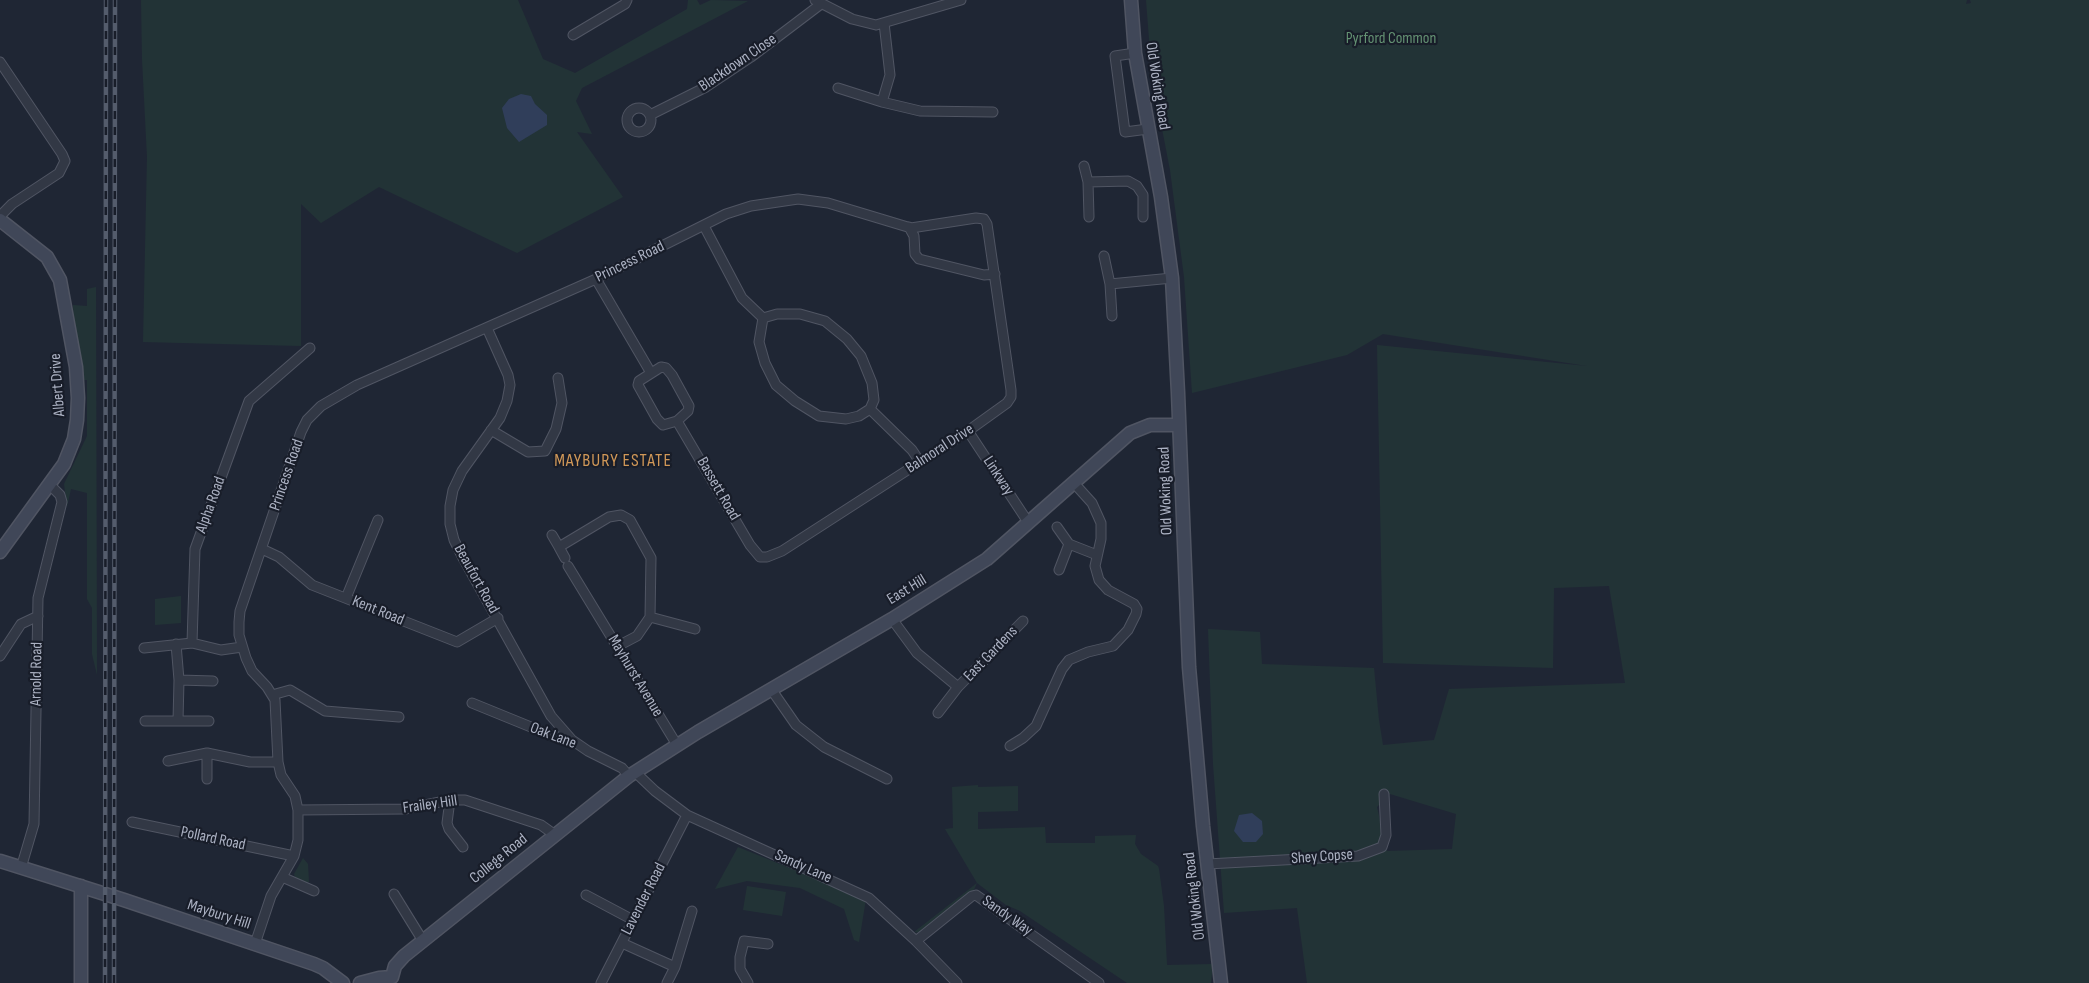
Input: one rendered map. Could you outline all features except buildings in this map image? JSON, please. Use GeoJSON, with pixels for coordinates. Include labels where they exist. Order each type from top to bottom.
{"type":"FeatureCollection","features":[{"type":"Feature","properties":{"kind":"street"},"geometry":{"type":"LineString","coordinates":[[573,35],[625,4],[628,0]]}},
{"type":"Feature","properties":{"kind":"street"},"geometry":{"type":"LineString","coordinates":[[818,2],[852,19],[876,25],[961,0]]}},
{"type":"Feature","properties":{"kind":"street","name":"Old Woking Road"},"geometry":{"type":"LineString","coordinates":[[1131,0],[1135,53],[1161,197],[1172,278],[1188,667],[1207,864],[1221,983]]}},
{"type":"Feature","properties":{"kind":"street","name":"Blackdown Close"},"geometry":{"type":"LineString","coordinates":[[650,115],[714,82],[752,57],[818,2]]}},
{"type":"Feature","properties":{"kind":"street"},"geometry":{"type":"LineString","coordinates":[[882,102],[890,75],[884,23]]}},
{"type":"Feature","properties":{"kind":"street"},"geometry":{"type":"LineString","coordinates":[[1135,53],[1115,56],[1125,132],[1148,129]]}},
{"type":"Feature","properties":{"kind":"street"},"geometry":{"type":"LineString","coordinates":[[0,62],[62,154],[64,161],[59,173],[12,204],[0,218]]}},
{"type":"Feature","properties":{"kind":"street"},"geometry":{"type":"LineString","coordinates":[[838,88],[920,112],[993,112]]}},
{"type":"Feature","properties":{"kind":"street"},"geometry":{"type":"LineString","coordinates":[[1084,166],[1088,182],[1089,217]]}},
{"type":"Feature","properties":{"kind":"street"},"geometry":{"type":"LineString","coordinates":[[1088,182],[1128,181],[1137,186],[1143,195],[1143,217]]}},
{"type":"Feature","properties":{"kind":"street"},"geometry":{"type":"LineString","coordinates":[[1143,195],[1154,199],[1161,197]]}},
{"type":"Feature","properties":{"kind":"street","name":"Balmoral Drive"},"geometry":{"type":"LineString","coordinates":[[704,226],[726,214],[751,206],[798,199],[828,203],[909,227],[925,227],[976,218],[984,219],[987,224],[1010,397],[1007,403],[968,431],[782,551],[767,558],[760,557]]}},
{"type":"Feature","properties":{"kind":"street","name":"Albert Drive"},"geometry":{"type":"LineString","coordinates":[[0,218],[47,257],[55,269],[64,292],[76,367],[77,420],[71,449],[64,464],[0,552]]}},
{"type":"Feature","properties":{"kind":"street"},"geometry":{"type":"LineString","coordinates":[[704,226],[742,298],[764,318]]}},
{"type":"Feature","properties":{"kind":"street","name":"Princess Road"},"geometry":{"type":"LineString","coordinates":[[255,944],[270,896],[294,856],[298,840],[298,810],[295,796],[281,775],[278,762],[276,709],[272,695],[252,671],[242,647],[239,635],[240,611],[301,432],[307,420],[336,396],[352,387],[596,279],[704,226]]}},
{"type":"Feature","properties":{"kind":"street"},"geometry":{"type":"LineString","coordinates":[[909,227],[914,236],[914,254],[919,259],[984,275],[994,274]]}},
{"type":"Feature","properties":{"kind":"street"},"geometry":{"type":"LineString","coordinates":[[1104,256],[1110,284],[1112,316]]}},
{"type":"Feature","properties":{"kind":"street"},"geometry":{"type":"LineString","coordinates":[[1110,284],[1172,278]]}},
{"type":"Feature","properties":{"kind":"street"},"geometry":{"type":"LineString","coordinates":[[596,279],[651,374]]}},
{"type":"Feature","properties":{"kind":"street"},"geometry":{"type":"LineString","coordinates":[[776,314],[800,314],[825,321],[847,339],[861,356],[872,383],[874,400],[870,409],[859,416],[846,419],[819,416],[776,385],[765,363],[759,342],[764,318],[776,314]]}},
{"type":"Feature","properties":{"kind":"street","name":"Beaufort Road"},"geometry":{"type":"LineString","coordinates":[[487,328],[508,375],[510,385],[507,401],[500,418],[462,471],[453,490],[450,506],[450,524],[454,540],[462,556],[551,716],[572,740]]}},
{"type":"Feature","properties":{"kind":"street","name":"Alpha Road"},"geometry":{"type":"LineString","coordinates":[[192,643],[195,549],[249,401],[310,348]]}},
{"type":"Feature","properties":{"kind":"street"},"geometry":{"type":"LineString","coordinates":[[661,367],[666,368],[688,406],[688,411],[677,421],[663,425],[657,419],[638,386],[639,380],[661,367]]}},
{"type":"Feature","properties":{"kind":"street"},"geometry":{"type":"LineString","coordinates":[[491,430],[528,452],[545,451],[556,428],[562,403],[558,378]]}},
{"type":"Feature","properties":{"kind":"street"},"geometry":{"type":"LineString","coordinates":[[870,409],[912,450],[920,462]]}},
{"type":"Feature","properties":{"kind":"street","name":"Bassett Road"},"geometry":{"type":"LineString","coordinates":[[677,421],[750,545],[760,557]]}},
{"type":"Feature","properties":{"kind":"street","name":"East Hill"},"geometry":{"type":"LineString","coordinates":[[632,774],[677,744],[892,618],[987,559],[1130,433],[1150,425],[1179,425]]}},
{"type":"Feature","properties":{"kind":"street","name":"Linkway"},"geometry":{"type":"LineString","coordinates":[[968,431],[1028,522]]}},
{"type":"Feature","properties":{"kind":"street"},"geometry":{"type":"LineString","coordinates":[[1010,746],[1023,738],[1036,726],[1062,669],[1070,660],[1088,652],[1113,646],[1120,640],[1134,620],[1137,609],[1134,604],[1108,590],[1099,580],[1095,566],[1101,538],[1101,522],[1092,503],[1073,482]]}},
{"type":"Feature","properties":{"kind":"street","name":"Arnold Road"},"geometry":{"type":"LineString","coordinates":[[21,868],[34,824],[38,616],[42,578],[62,502],[60,495],[50,485]]}},
{"type":"Feature","properties":{"kind":"street"},"geometry":{"type":"LineString","coordinates":[[559,547],[609,517],[621,515],[630,520],[651,558],[650,617],[636,636],[618,646]]}},
{"type":"Feature","properties":{"kind":"street"},"geometry":{"type":"LineString","coordinates":[[346,598],[378,520]]}},
{"type":"Feature","properties":{"kind":"street"},"geometry":{"type":"LineString","coordinates":[[1057,527],[1069,544],[1096,555]]}},
{"type":"Feature","properties":{"kind":"street","name":"Mayhurst Avenue"},"geometry":{"type":"LineString","coordinates":[[552,535],[593,608],[677,744]]}},
{"type":"Feature","properties":{"kind":"street"},"geometry":{"type":"LineString","coordinates":[[1059,570],[1069,544]]}},
{"type":"Feature","properties":{"kind":"street","name":"Kent Road"},"geometry":{"type":"LineString","coordinates":[[262,549],[279,557],[312,585],[457,642],[498,618]]}},
{"type":"Feature","properties":{"kind":"street"},"geometry":{"type":"LineString","coordinates":[[0,656],[21,624],[38,616]]}},
{"type":"Feature","properties":{"kind":"street"},"geometry":{"type":"LineString","coordinates":[[650,617],[695,629]]}},
{"type":"Feature","properties":{"kind":"street","name":"East Gardens"},"geometry":{"type":"LineString","coordinates":[[892,618],[916,653],[958,687]]}},
{"type":"Feature","properties":{"kind":"street","name":"East Gardens"},"geometry":{"type":"LineString","coordinates":[[938,713],[958,687],[1023,621]]}},
{"type":"Feature","properties":{"kind":"street"},"geometry":{"type":"LineString","coordinates":[[144,648],[192,643],[221,650],[242,647]]}},
{"type":"Feature","properties":{"kind":"street"},"geometry":{"type":"LineString","coordinates":[[176,644],[179,680],[178,721]]}},
{"type":"Feature","properties":{"kind":"street"},"geometry":{"type":"LineString","coordinates":[[179,680],[213,681]]}},
{"type":"Feature","properties":{"kind":"street"},"geometry":{"type":"LineString","coordinates":[[771,689],[796,725],[824,747],[887,779]]}},
{"type":"Feature","properties":{"kind":"street"},"geometry":{"type":"LineString","coordinates":[[272,695],[290,690],[325,711],[399,717]]}},
{"type":"Feature","properties":{"kind":"street","name":"Oak Lane"},"geometry":{"type":"LineString","coordinates":[[472,703],[553,736],[572,740],[588,752],[632,774]]}},
{"type":"Feature","properties":{"kind":"street"},"geometry":{"type":"LineString","coordinates":[[145,721],[209,721]]}},
{"type":"Feature","properties":{"kind":"street"},"geometry":{"type":"LineString","coordinates":[[207,753],[207,778]]}},
{"type":"Feature","properties":{"kind":"street"},"geometry":{"type":"LineString","coordinates":[[168,762],[207,753],[250,762],[278,762]]}},
{"type":"Feature","properties":{"kind":"street","name":"Sandy Lane"},"geometry":{"type":"LineString","coordinates":[[632,774],[687,815],[856,891],[881,907],[916,940],[956,983]]}},
{"type":"Feature","properties":{"kind":"street","name":"College Road"},"geometry":{"type":"LineString","coordinates":[[394,980],[395,966],[404,956],[632,774]]}},
{"type":"Feature","properties":{"kind":"street","name":"Shey Copse"},"geometry":{"type":"LineString","coordinates":[[1207,864],[1358,856],[1382,847],[1386,835],[1384,794]]}},
{"type":"Feature","properties":{"kind":"street"},"geometry":{"type":"LineString","coordinates":[[450,800],[446,822],[463,847]]}},
{"type":"Feature","properties":{"kind":"street","name":"Frailey Hill"},"geometry":{"type":"LineString","coordinates":[[298,810],[405,809],[450,800],[465,800],[541,825],[556,835]]}},
{"type":"Feature","properties":{"kind":"street","name":"Lavender Road"},"geometry":{"type":"LineString","coordinates":[[601,983],[687,815]]}},
{"type":"Feature","properties":{"kind":"street","name":"Pollard Road"},"geometry":{"type":"LineString","coordinates":[[132,822],[294,856]]}},
{"type":"Feature","properties":{"kind":"street","name":"Maybury Hill"},"geometry":{"type":"LineString","coordinates":[[0,861],[81,886],[319,966],[343,983]]}},
{"type":"Feature","properties":{"kind":"street"},"geometry":{"type":"LineString","coordinates":[[282,877],[314,891]]}},
{"type":"Feature","properties":{"kind":"street"},"geometry":{"type":"LineString","coordinates":[[81,886],[81,983]]}},
{"type":"Feature","properties":{"kind":"street"},"geometry":{"type":"LineString","coordinates":[[394,894],[423,940]]}},
{"type":"Feature","properties":{"kind":"street"},"geometry":{"type":"LineString","coordinates":[[586,895],[633,920]]}},
{"type":"Feature","properties":{"kind":"street","name":"Sandy Way"},"geometry":{"type":"LineString","coordinates":[[916,940],[972,896],[976,895],[1099,983]]}},
{"type":"Feature","properties":{"kind":"street"},"geometry":{"type":"LineString","coordinates":[[667,983],[675,967],[692,911]]}},
{"type":"Feature","properties":{"kind":"street"},"geometry":{"type":"LineString","coordinates":[[748,983],[740,969],[740,957],[744,941],[768,944]]}},
{"type":"Feature","properties":{"kind":"street"},"geometry":{"type":"LineString","coordinates":[[622,943],[675,967]]}},
{"type":"Feature","properties":{"kind":"street"},"geometry":{"type":"LineString","coordinates":[[360,983],[378,978],[394,980]]}},
{"type":"Feature","properties":{"kind":"green space"},"geometry":{"type":"Polygon","coordinates":[[[141,0],[518,0],[543,59],[575,73],[687,9],[688,0],[697,0],[700,5],[711,0],[748,1],[582,88],[576,101],[592,134],[577,132],[623,197],[517,253],[379,187],[321,223],[301,204],[301,346],[143,342],[147,157],[141,0]]]}},
{"type":"Feature","properties":{"kind":"green space","name":"Pyrford Common"},"geometry":{"type":"Polygon","coordinates":[[[1146,0],[1967,0],[1966,4],[1971,3],[1970,0],[2089,0],[2089,983],[1307,983],[1297,908],[1224,913],[1213,764],[1208,629],[1260,632],[1262,664],[1374,668],[1383,745],[1434,740],[1449,689],[1625,683],[1609,586],[1554,588],[1553,668],[1383,663],[1377,345],[1587,366],[1383,334],[1347,355],[1192,393],[1184,277],[1170,170],[1158,108],[1150,51],[1146,0]],[[1390,794],[1377,807],[1387,851],[1452,849],[1456,814],[1390,794]]]}},
{"type":"Feature","properties":{"kind":"green space"},"geometry":{"type":"Polygon","coordinates":[[[96,287],[97,675],[92,654],[92,608],[87,599],[87,493],[71,489],[67,507],[64,484],[87,436],[87,380],[83,380],[74,331],[73,305],[87,306],[87,289],[96,287]]]}},
{"type":"Feature","properties":{"kind":"green space"},"geometry":{"type":"Polygon","coordinates":[[[181,596],[181,623],[155,625],[155,599],[181,596]]]}},
{"type":"Feature","properties":{"kind":"green space"},"geometry":{"type":"Polygon","coordinates":[[[978,785],[978,787],[1018,786],[1018,811],[978,812],[978,829],[1045,827],[1046,843],[1095,843],[1095,836],[1136,835],[1135,844],[1141,854],[1158,866],[1159,869],[1164,906],[1167,965],[1213,964],[1211,983],[1127,983],[1020,911],[1006,905],[977,883],[945,829],[953,828],[952,787],[978,785]]]}},
{"type":"Feature","properties":{"kind":"green space"},"geometry":{"type":"Polygon","coordinates":[[[738,847],[866,899],[859,942],[854,940],[844,909],[800,888],[747,881],[715,889],[738,847]]]}},
{"type":"Feature","properties":{"kind":"green space"},"geometry":{"type":"Polygon","coordinates":[[[303,858],[308,864],[309,882],[304,882],[295,877],[294,874],[303,858]]]}},
{"type":"Feature","properties":{"kind":"green space"},"geometry":{"type":"Polygon","coordinates":[[[977,883],[973,892],[921,933],[914,932],[977,883]]]}},
{"type":"Feature","properties":{"kind":"green space"},"geometry":{"type":"Polygon","coordinates":[[[747,886],[786,892],[782,916],[743,910],[747,886]]]}},
{"type":"Feature","properties":{"kind":"water"},"geometry":{"type":"Polygon","coordinates":[[[521,94],[531,96],[535,104],[547,115],[547,125],[519,142],[507,128],[502,108],[509,99],[521,94]]]}},
{"type":"Feature","properties":{"kind":"water"},"geometry":{"type":"Polygon","coordinates":[[[1252,813],[1262,821],[1263,834],[1256,842],[1243,842],[1234,831],[1239,815],[1252,813]]]}},
{"type":"Feature","properties":{"kind":"railway"},"geometry":{"type":"LineString","coordinates":[[105,983],[106,0]]}},
{"type":"Feature","properties":{"kind":"railway"},"geometry":{"type":"LineString","coordinates":[[114,983],[115,0]]}},
{"type":"Feature","properties":{"kind":"district","name":"MAYBURY ESTATE"},"geometry":{"type":"Point","coordinates":[613,461]}}]}
